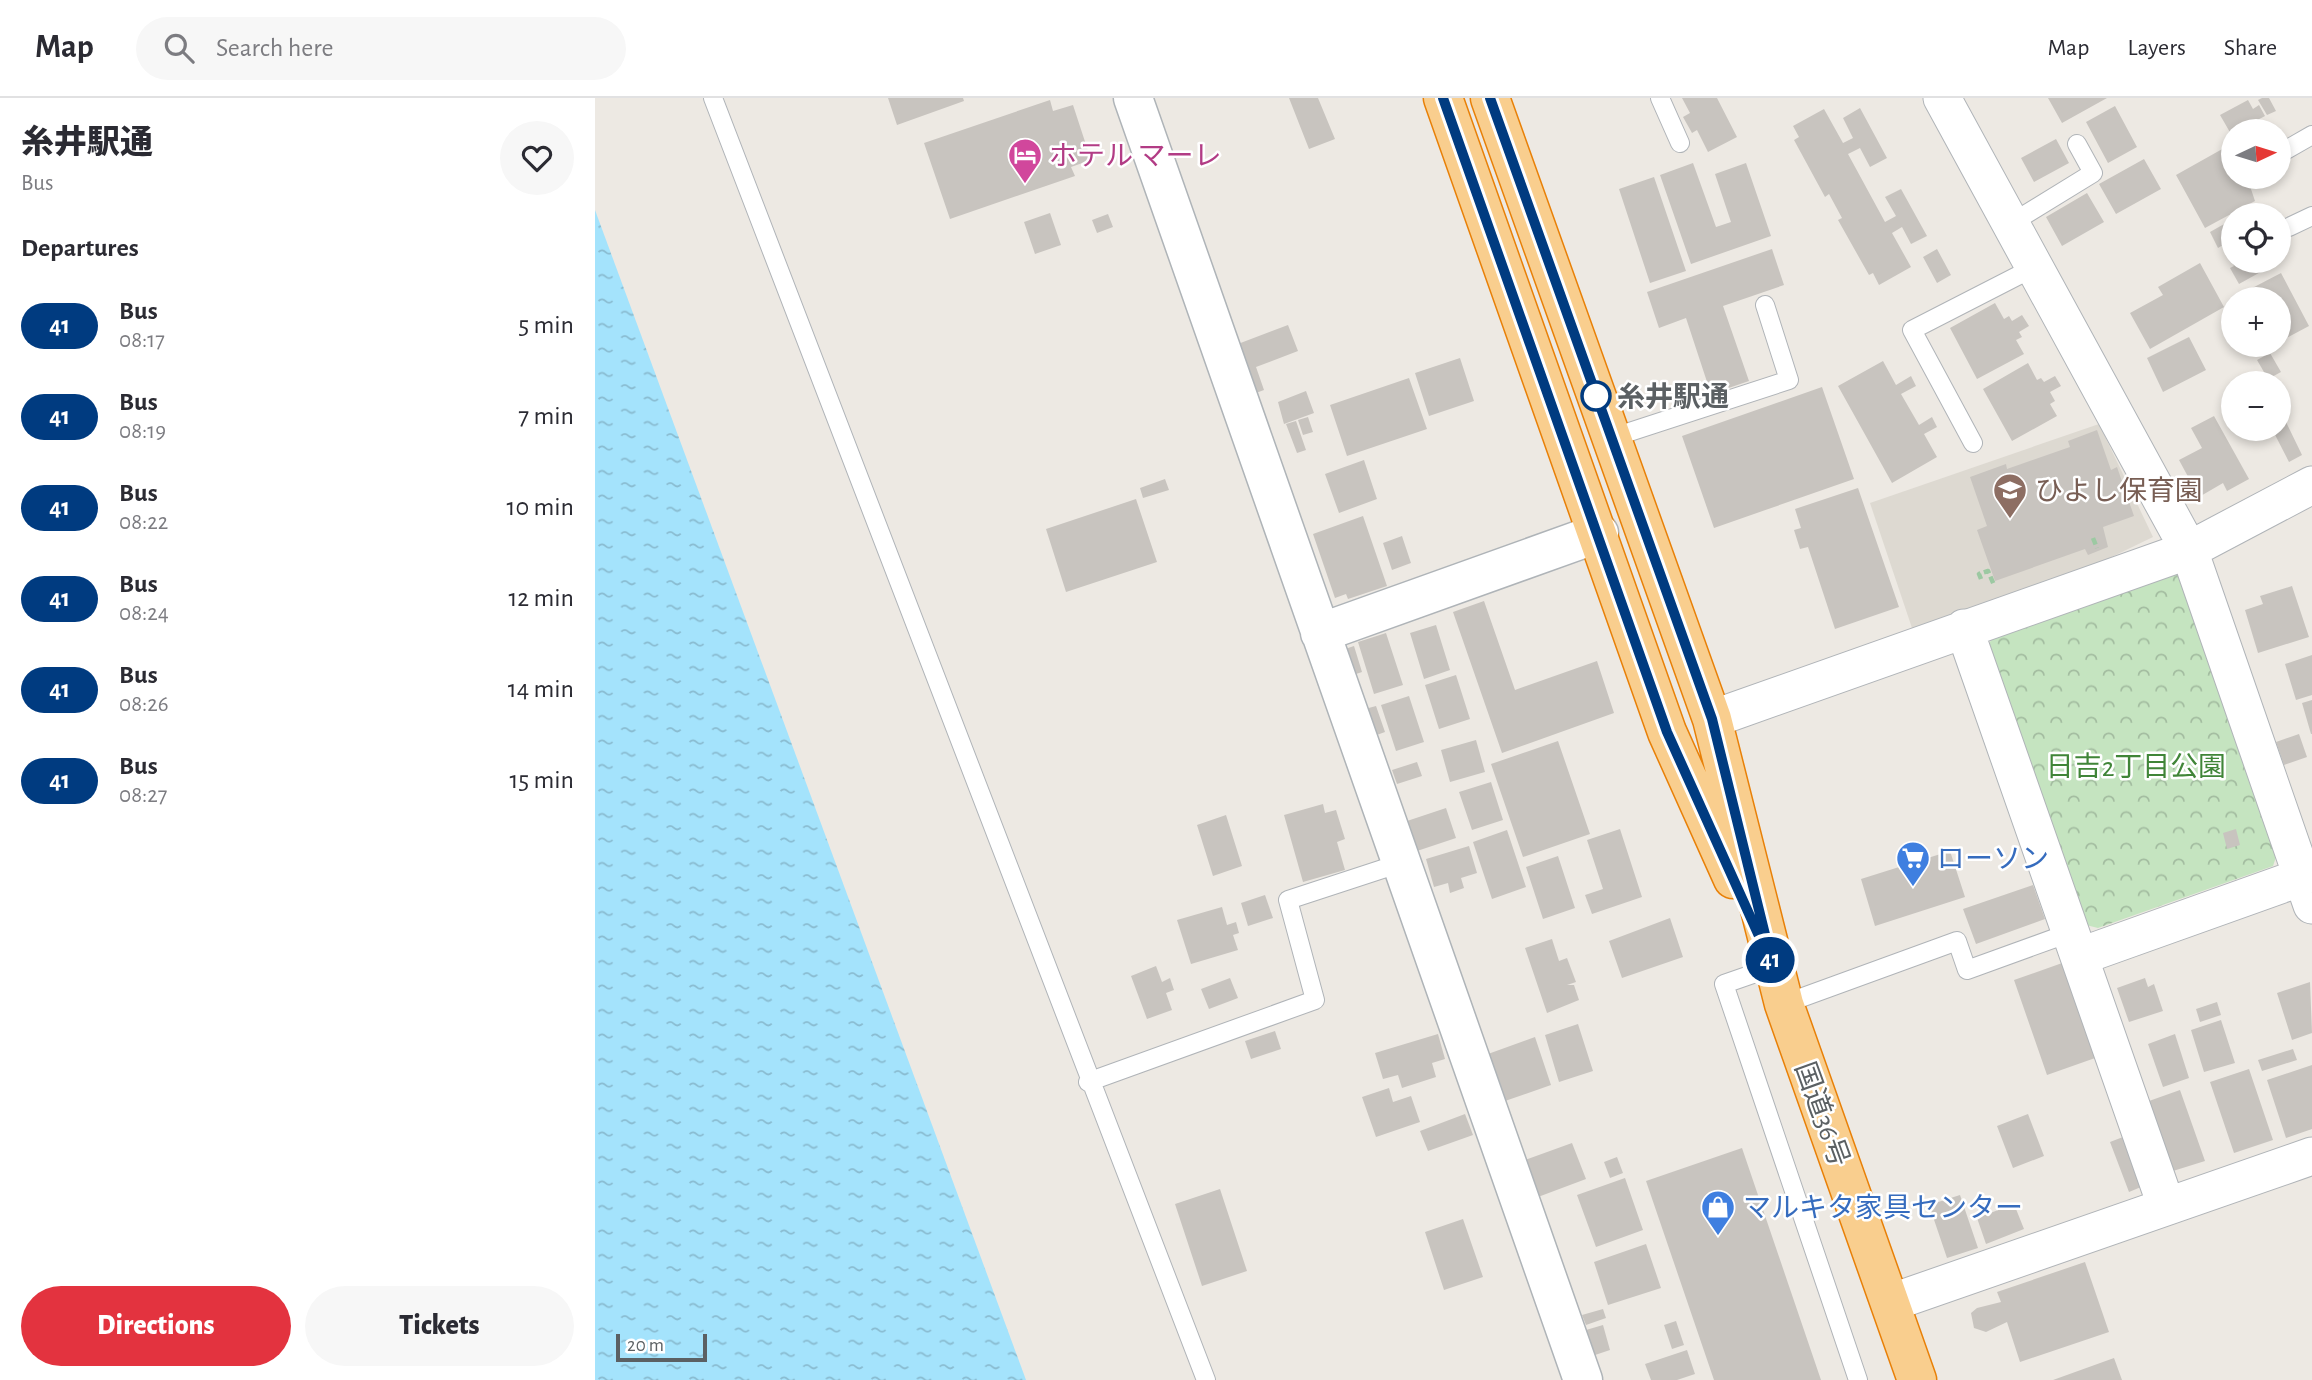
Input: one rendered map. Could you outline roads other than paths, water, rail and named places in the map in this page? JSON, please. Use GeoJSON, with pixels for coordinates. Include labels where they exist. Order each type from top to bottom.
{"type":"FeatureCollection","features":[{"type":"Feature","properties":{"kind":"highway","name":"国道36号"},"geometry":{"type":"LineString","coordinates":[[1443,98],[1599,533],[1667,732],[1773,967]]}},
{"type":"Feature","properties":{"kind":"highway","name":"国道36号"},"geometry":{"type":"LineString","coordinates":[[1490,98],[1712,719],[1784,1004],[1917,1380]]}},
{"type":"Feature","properties":{"kind":"street"},"geometry":{"type":"LineString","coordinates":[[1133,98],[1583,1380]]}},
{"type":"Feature","properties":{"kind":"street"},"geometry":{"type":"LineString","coordinates":[[1942,98],[2189,550],[2307,891],[2077,944]]}},
{"type":"Feature","properties":{"kind":"street"},"geometry":{"type":"LineString","coordinates":[[1712,719],[2189,550],[2312,485]]}},
{"type":"Feature","properties":{"kind":"street"},"geometry":{"type":"LineString","coordinates":[[1320,633],[1599,533]]}},
{"type":"Feature","properties":{"kind":"street"},"geometry":{"type":"LineString","coordinates":[[1964,628],[2077,944],[2166,1205]]}},
{"type":"Feature","properties":{"kind":"street"},"geometry":{"type":"LineString","coordinates":[[1890,1303],[2312,1156]]}},
{"type":"Feature","properties":{"kind":"lane"},"geometry":{"type":"LineString","coordinates":[[713,98],[1088,1082],[1206,1380]]}},
{"type":"Feature","properties":{"kind":"lane"},"geometry":{"type":"LineString","coordinates":[[1660,98],[1681,143]]}},
{"type":"Feature","properties":{"kind":"lane"},"geometry":{"type":"LineString","coordinates":[[2291,146],[2312,135]]}},
{"type":"Feature","properties":{"kind":"lane"},"geometry":{"type":"LineString","coordinates":[[2010,224],[2093,173],[2077,144]]}},
{"type":"Feature","properties":{"kind":"lane"},"geometry":{"type":"LineString","coordinates":[[2291,226],[2312,216]]}},
{"type":"Feature","properties":{"kind":"lane"},"geometry":{"type":"LineString","coordinates":[[1973,443],[1912,330],[2035,267]]}},
{"type":"Feature","properties":{"kind":"lane"},"geometry":{"type":"LineString","coordinates":[[1611,438],[1789,380],[1765,305]]}},
{"type":"Feature","properties":{"kind":"lane"},"geometry":{"type":"LineString","coordinates":[[1088,1082],[1315,1000],[1288,900],[1401,863]]}},
{"type":"Feature","properties":{"kind":"lane"},"geometry":{"type":"LineString","coordinates":[[1784,1004],[1957,941],[1967,970],[2077,944]]}},
{"type":"Feature","properties":{"kind":"lane"},"geometry":{"type":"LineString","coordinates":[[1773,967],[1724,984],[1859,1380]]}},
{"type":"Feature","properties":{"kind":"water"},"geometry":{"type":"Polygon","coordinates":[[[595,210],[1026,1380],[595,1380],[595,210]]]}},
{"type":"Feature","properties":{"kind":"place","name":"ホテル マーレ"},"geometry":{"type":"Point","coordinates":[1025,185]}},
{"type":"Feature","properties":{"kind":"place","name":"糸井駅通"},"geometry":{"type":"Point","coordinates":[1596,396]}},
{"type":"Feature","properties":{"kind":"place","name":"ひよし保育園"},"geometry":{"type":"Point","coordinates":[2010,520]}},
{"type":"Feature","properties":{"kind":"place","name":"ローソン"},"geometry":{"type":"Point","coordinates":[1913,888]}},
{"type":"Feature","properties":{"kind":"place","name":"マルキタ家具センター"},"geometry":{"type":"Point","coordinates":[1718,1237]}},
{"type":"Feature","properties":{"kind":"park label","name":"日吉2丁目公園"},"geometry":{"type":"Point","coordinates":[2136,766]}}]}
